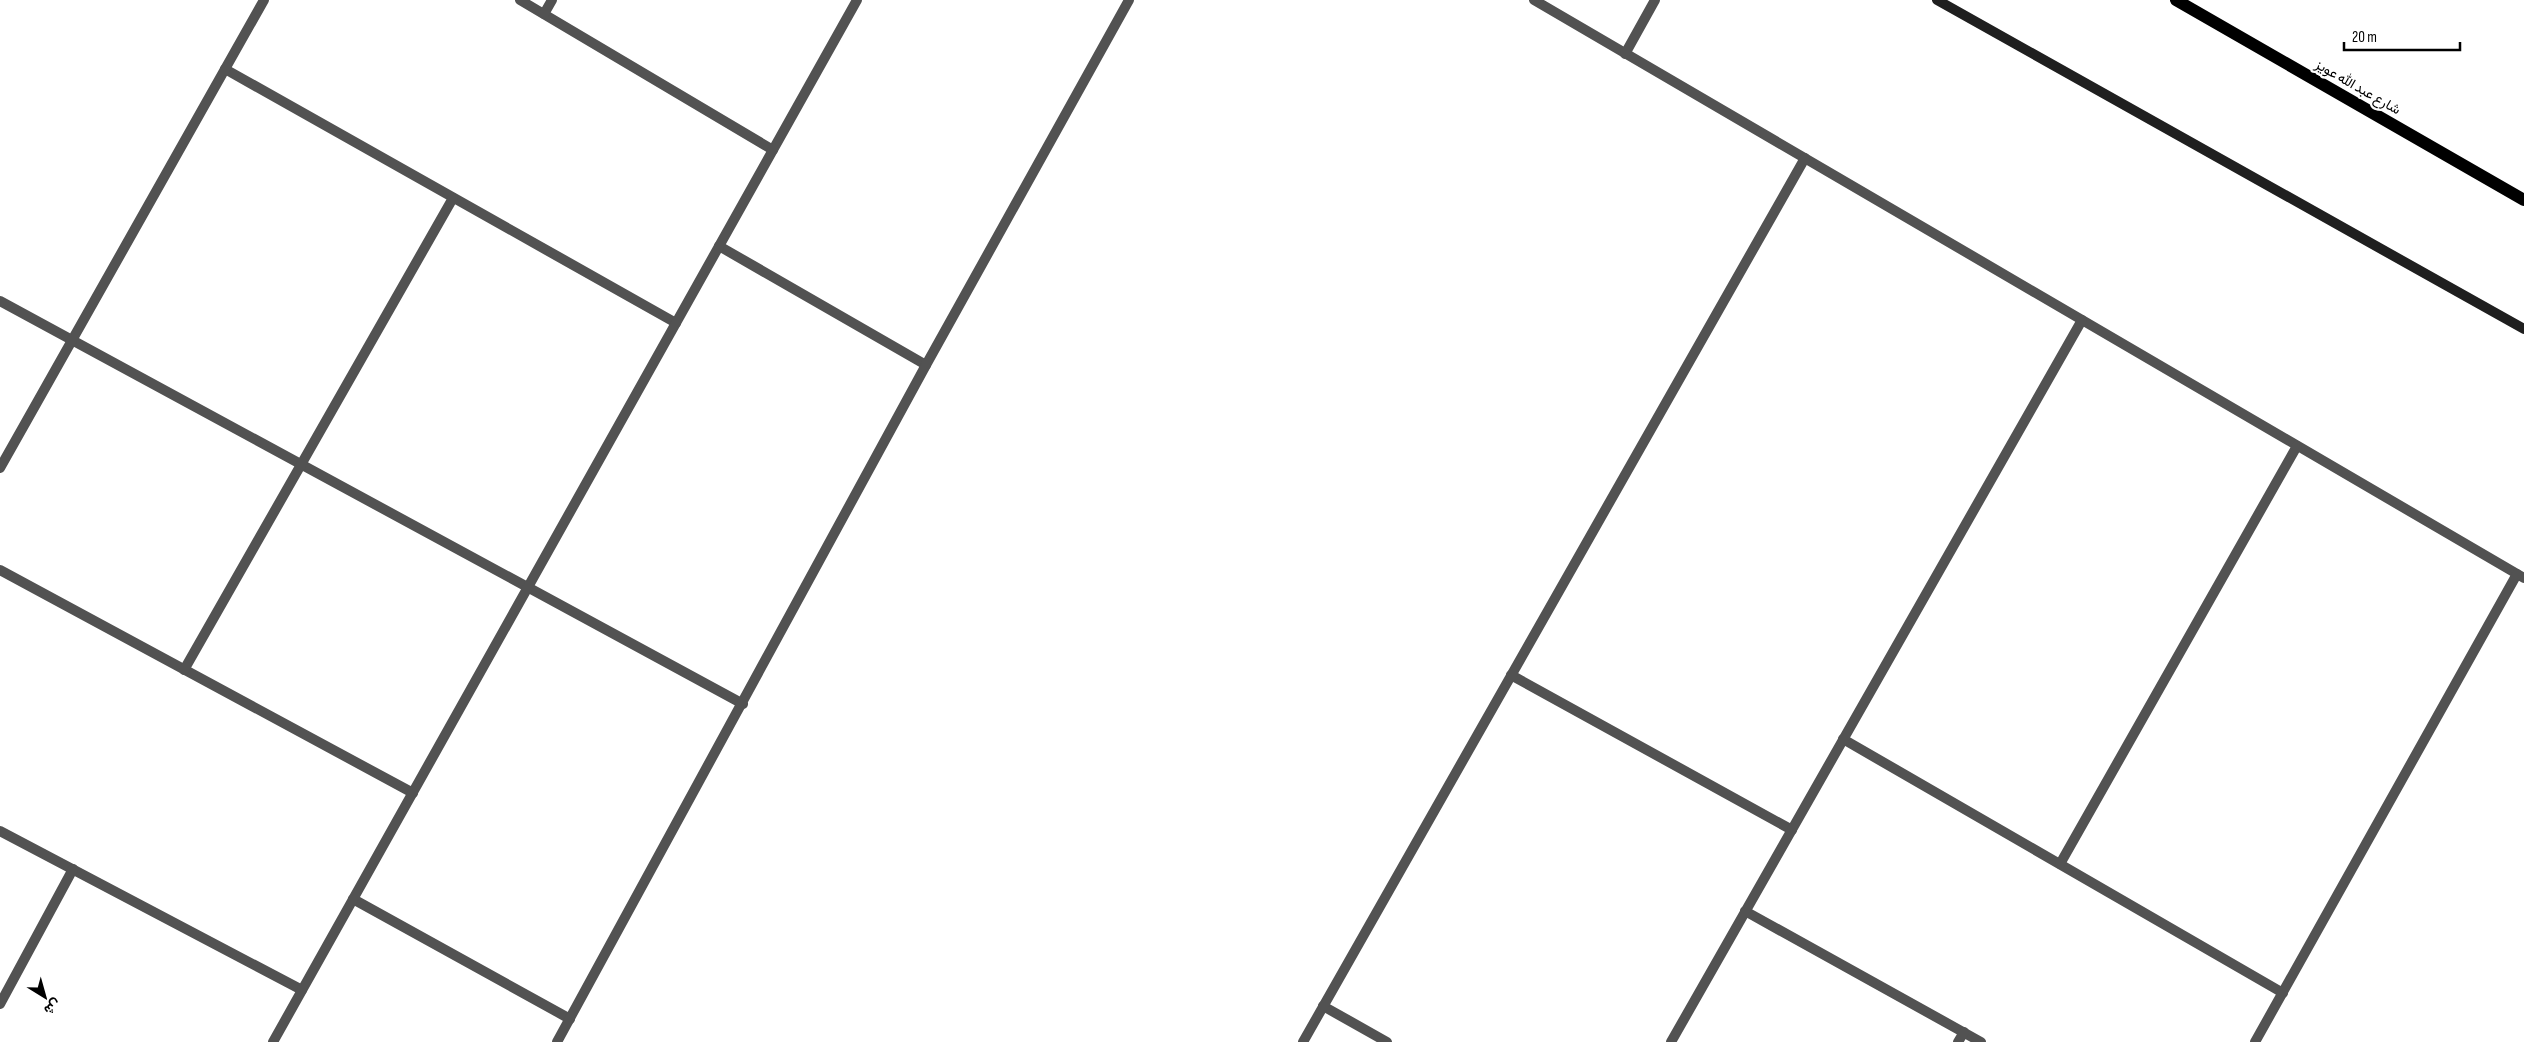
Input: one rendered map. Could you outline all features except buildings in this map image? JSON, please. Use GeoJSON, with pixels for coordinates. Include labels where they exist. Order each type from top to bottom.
{"type":"FeatureCollection","features":[{"type":"Feature","properties":{"kind":"main road"},"geometry":{"type":"LineString","coordinates":[[1938,0],[2524,329]]}},
{"type":"Feature","properties":{"kind":"main road","name":"شارع عبد الله عويز"},"geometry":{"type":"LineString","coordinates":[[2176,0],[2524,200]]}},
{"type":"Feature","properties":{"kind":"street"},"geometry":{"type":"LineString","coordinates":[[0,468],[264,0]]}},
{"type":"Feature","properties":{"kind":"street"},"geometry":{"type":"LineString","coordinates":[[520,0],[773,150]]}},
{"type":"Feature","properties":{"kind":"street"},"geometry":{"type":"LineString","coordinates":[[544,14],[552,0]]}},
{"type":"Feature","properties":{"kind":"street"},"geometry":{"type":"LineString","coordinates":[[273,1042],[857,0]]}},
{"type":"Feature","properties":{"kind":"street"},"geometry":{"type":"LineString","coordinates":[[557,1042],[743,704],[926,365],[1129,0]]}},
{"type":"Feature","properties":{"kind":"street"},"geometry":{"type":"LineString","coordinates":[[1534,0],[2520,576],[2255,1042]]}},
{"type":"Feature","properties":{"kind":"street"},"geometry":{"type":"LineString","coordinates":[[1625,54],[1655,0]]}},
{"type":"Feature","properties":{"kind":"street"},"geometry":{"type":"LineString","coordinates":[[225,70],[676,323]]}},
{"type":"Feature","properties":{"kind":"street"},"geometry":{"type":"LineString","coordinates":[[1303,1042],[1804,158]]}},
{"type":"Feature","properties":{"kind":"street"},"geometry":{"type":"LineString","coordinates":[[184,670],[453,198]]}},
{"type":"Feature","properties":{"kind":"street"},"geometry":{"type":"LineString","coordinates":[[719,246],[926,365]]}},
{"type":"Feature","properties":{"kind":"street"},"geometry":{"type":"LineString","coordinates":[[0,301],[743,704]]}},
{"type":"Feature","properties":{"kind":"street"},"geometry":{"type":"LineString","coordinates":[[1671,1042],[2082,320]]}},
{"type":"Feature","properties":{"kind":"street"},"geometry":{"type":"LineString","coordinates":[[2060,864],[2298,446]]}},
{"type":"Feature","properties":{"kind":"street"},"geometry":{"type":"LineString","coordinates":[[0,570],[413,793]]}},
{"type":"Feature","properties":{"kind":"street"},"geometry":{"type":"LineString","coordinates":[[1511,675],[1792,830]]}},
{"type":"Feature","properties":{"kind":"street"},"geometry":{"type":"LineString","coordinates":[[1843,739],[2283,993]]}},
{"type":"Feature","properties":{"kind":"street"},"geometry":{"type":"LineString","coordinates":[[0,831],[302,990]]}},
{"type":"Feature","properties":{"kind":"street"},"geometry":{"type":"LineString","coordinates":[[0,1004],[73,869]]}},
{"type":"Feature","properties":{"kind":"street"},"geometry":{"type":"LineString","coordinates":[[353,899],[570,1019]]}},
{"type":"Feature","properties":{"kind":"street"},"geometry":{"type":"LineString","coordinates":[[1745,911],[1981,1042]]}},
{"type":"Feature","properties":{"kind":"street"},"geometry":{"type":"LineString","coordinates":[[1323,1006],[1387,1042]]}},
{"type":"Feature","properties":{"kind":"street"},"geometry":{"type":"LineString","coordinates":[[1958,1042],[1964,1032]]}}]}
